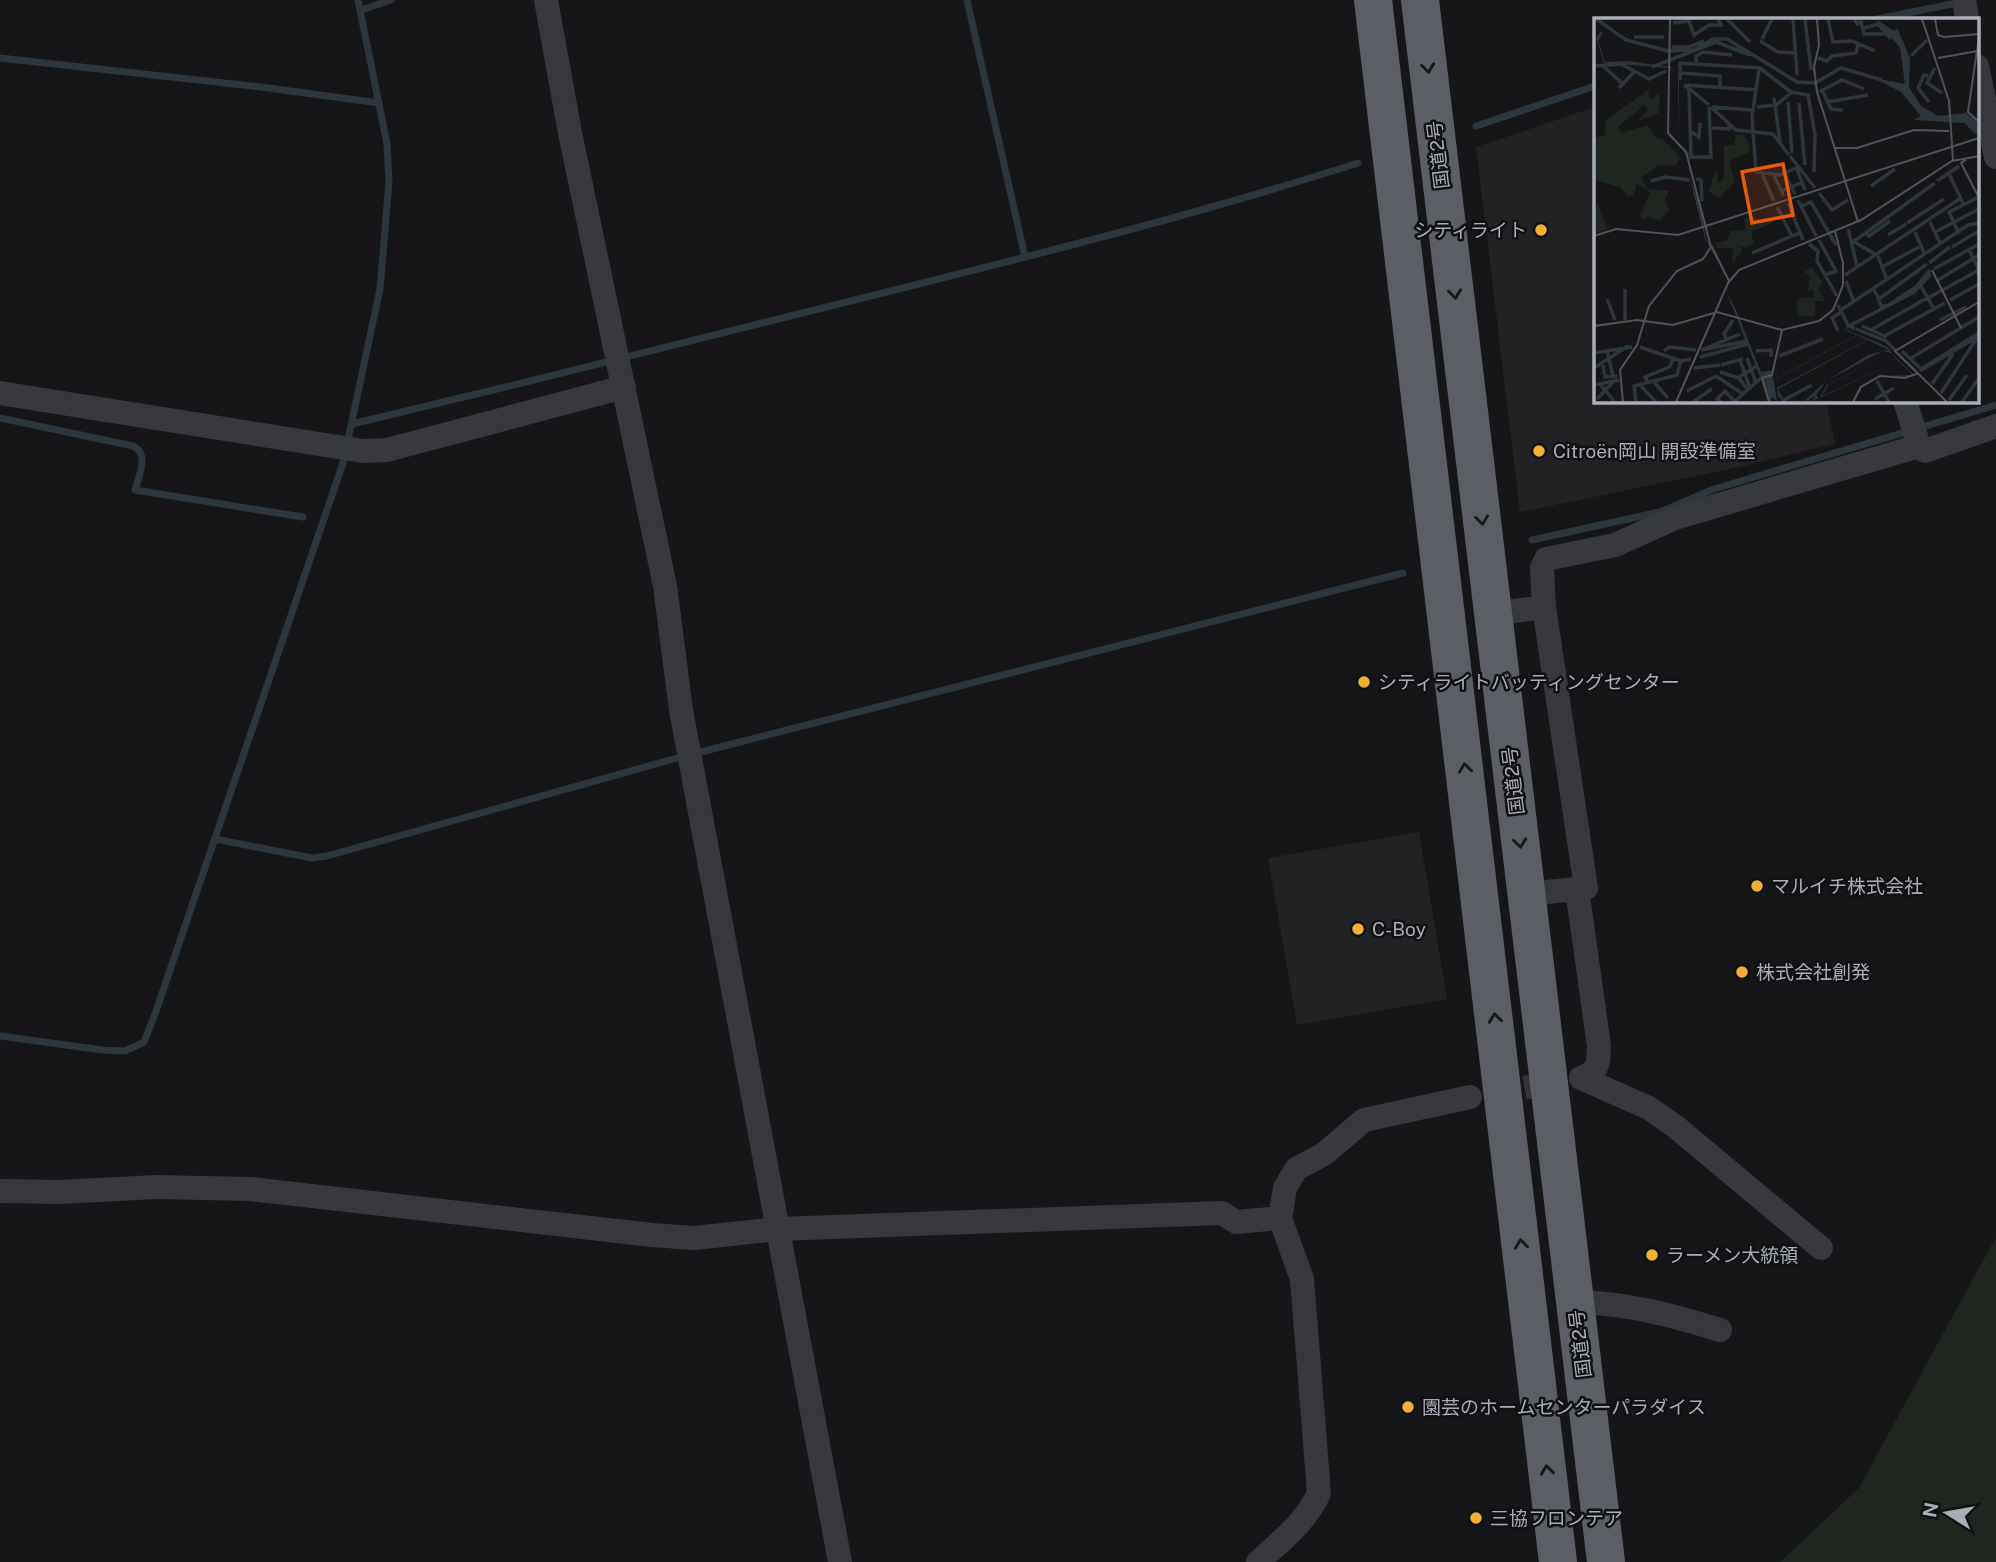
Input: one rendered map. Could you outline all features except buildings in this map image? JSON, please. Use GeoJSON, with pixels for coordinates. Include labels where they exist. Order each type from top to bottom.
{"type":"FeatureCollection","features":[{"type":"Feature","properties":{"kind":"highway"},"geometry":{"type":"LineString","coordinates":[[1373,0],[1558,1562]]}},
{"type":"Feature","properties":{"kind":"highway","name":"国道2号"},"geometry":{"type":"LineString","coordinates":[[1420,0],[1606,1562]]}},
{"type":"Feature","properties":{"kind":"street"},"geometry":{"type":"LineString","coordinates":[[546,0],[570,133],[666,586],[681,710],[840,1562]]}},
{"type":"Feature","properties":{"kind":"street"},"geometry":{"type":"LineString","coordinates":[[1979,75],[1996,157]]}},
{"type":"Feature","properties":{"kind":"street"},"geometry":{"type":"LineString","coordinates":[[0,393],[346,448],[387,450],[620,369]]}},
{"type":"Feature","properties":{"kind":"street"},"geometry":{"type":"LineString","coordinates":[[1527,894],[1586,887],[1544,607],[1542,568],[1546,559],[1615,545],[1675,518],[1913,428],[1925,452],[1996,426]]}},
{"type":"Feature","properties":{"kind":"street"},"geometry":{"type":"LineString","coordinates":[[1493,614],[1544,607]]}},
{"type":"Feature","properties":{"kind":"street"},"geometry":{"type":"LineString","coordinates":[[1577,889],[1599,1046],[1598,1065],[1592,1074],[1581,1078],[1649,1108],[1676,1127],[1821,1248]]}},
{"type":"Feature","properties":{"kind":"street"},"geometry":{"type":"LineString","coordinates":[[1258,1562],[1302,1522],[1319,1493],[1302,1279],[1280,1218],[1285,1188],[1296,1168],[1324,1154],[1364,1121],[1470,1097]]}},
{"type":"Feature","properties":{"kind":"street"},"geometry":{"type":"LineString","coordinates":[[0,1191],[59,1192],[156,1187],[251,1189],[694,1238],[778,1228],[1222,1213],[1236,1222],[1280,1218]]}},
{"type":"Feature","properties":{"kind":"street"},"geometry":{"type":"LineString","coordinates":[[1575,1302],[1628,1306],[1674,1315],[1720,1330]]}},
{"type":"Feature","properties":{"kind":"shaded area","name":"シティライト"},"geometry":{"type":"Polygon","coordinates":[[[1594,107],[1594,402],[1826,402],[1835,444],[1730,469],[1520,512],[1476,147],[1594,107]]]}},
{"type":"Feature","properties":{"kind":"shaded area","name":"C-Boy"},"geometry":{"type":"Polygon","coordinates":[[[1419,832],[1447,999],[1297,1025],[1268,858],[1419,832]]]}},
{"type":"Feature","properties":{"kind":"shaded area"},"geometry":{"type":"Polygon","coordinates":[[[1996,1237],[1996,1562],[1780,1562],[1859,1488],[1996,1237]]]}},
{"type":"Feature","properties":{"kind":"waterway"},"geometry":{"type":"LineString","coordinates":[[0,1036],[125,1051],[144,1042],[155,1014],[343,463],[380,289],[389,182],[387,144],[358,0]]}},
{"type":"Feature","properties":{"kind":"waterway"},"geometry":{"type":"LineString","coordinates":[[361,10],[391,0]]}},
{"type":"Feature","properties":{"kind":"waterway"},"geometry":{"type":"LineString","coordinates":[[967,0],[1025,257]]}},
{"type":"Feature","properties":{"kind":"waterway"},"geometry":{"type":"LineString","coordinates":[[1882,18],[1962,2]]}},
{"type":"Feature","properties":{"kind":"waterway"},"geometry":{"type":"LineString","coordinates":[[0,58],[379,103]]}},
{"type":"Feature","properties":{"kind":"waterway"},"geometry":{"type":"LineString","coordinates":[[1476,126],[1594,86]]}},
{"type":"Feature","properties":{"kind":"waterway"},"geometry":{"type":"LineString","coordinates":[[352,424],[1074,244],[1188,214],[1358,163]]}},
{"type":"Feature","properties":{"kind":"waterway"},"geometry":{"type":"LineString","coordinates":[[1532,540],[1660,512],[1714,489],[1996,405]]}},
{"type":"Feature","properties":{"kind":"waterway"},"geometry":{"type":"LineString","coordinates":[[0,418],[133,446],[142,459],[135,490],[303,517]]}},
{"type":"Feature","properties":{"kind":"waterway"},"geometry":{"type":"LineString","coordinates":[[215,839],[312,858],[327,856],[677,758],[1403,573]]}},
{"type":"Feature","properties":{"kind":"tunnel"},"geometry":{"type":"LineString","coordinates":[[1489,1094],[1563,1081]]}},
{"type":"Feature","properties":{"kind":"place","name":"シティライト"},"geometry":{"type":"Point","coordinates":[1541,230]}},
{"type":"Feature","properties":{"kind":"place","name":"Citroën岡山 開設準備室"},"geometry":{"type":"Point","coordinates":[1539,451]}},
{"type":"Feature","properties":{"kind":"place","name":"シティライトバッティングセンター"},"geometry":{"type":"Point","coordinates":[1364,682]}},
{"type":"Feature","properties":{"kind":"place","name":"マルイチ株式会社"},"geometry":{"type":"Point","coordinates":[1757,886]}},
{"type":"Feature","properties":{"kind":"place","name":"C-Boy"},"geometry":{"type":"Point","coordinates":[1358,929]}},
{"type":"Feature","properties":{"kind":"place","name":"株式会社創発"},"geometry":{"type":"Point","coordinates":[1742,972]}},
{"type":"Feature","properties":{"kind":"place","name":"ラーメン大統領"},"geometry":{"type":"Point","coordinates":[1652,1255]}},
{"type":"Feature","properties":{"kind":"place","name":"園芸のホームセンターパラダイス"},"geometry":{"type":"Point","coordinates":[1408,1407]}},
{"type":"Feature","properties":{"kind":"place","name":"三協フロンテア"},"geometry":{"type":"Point","coordinates":[1476,1518]}}]}
